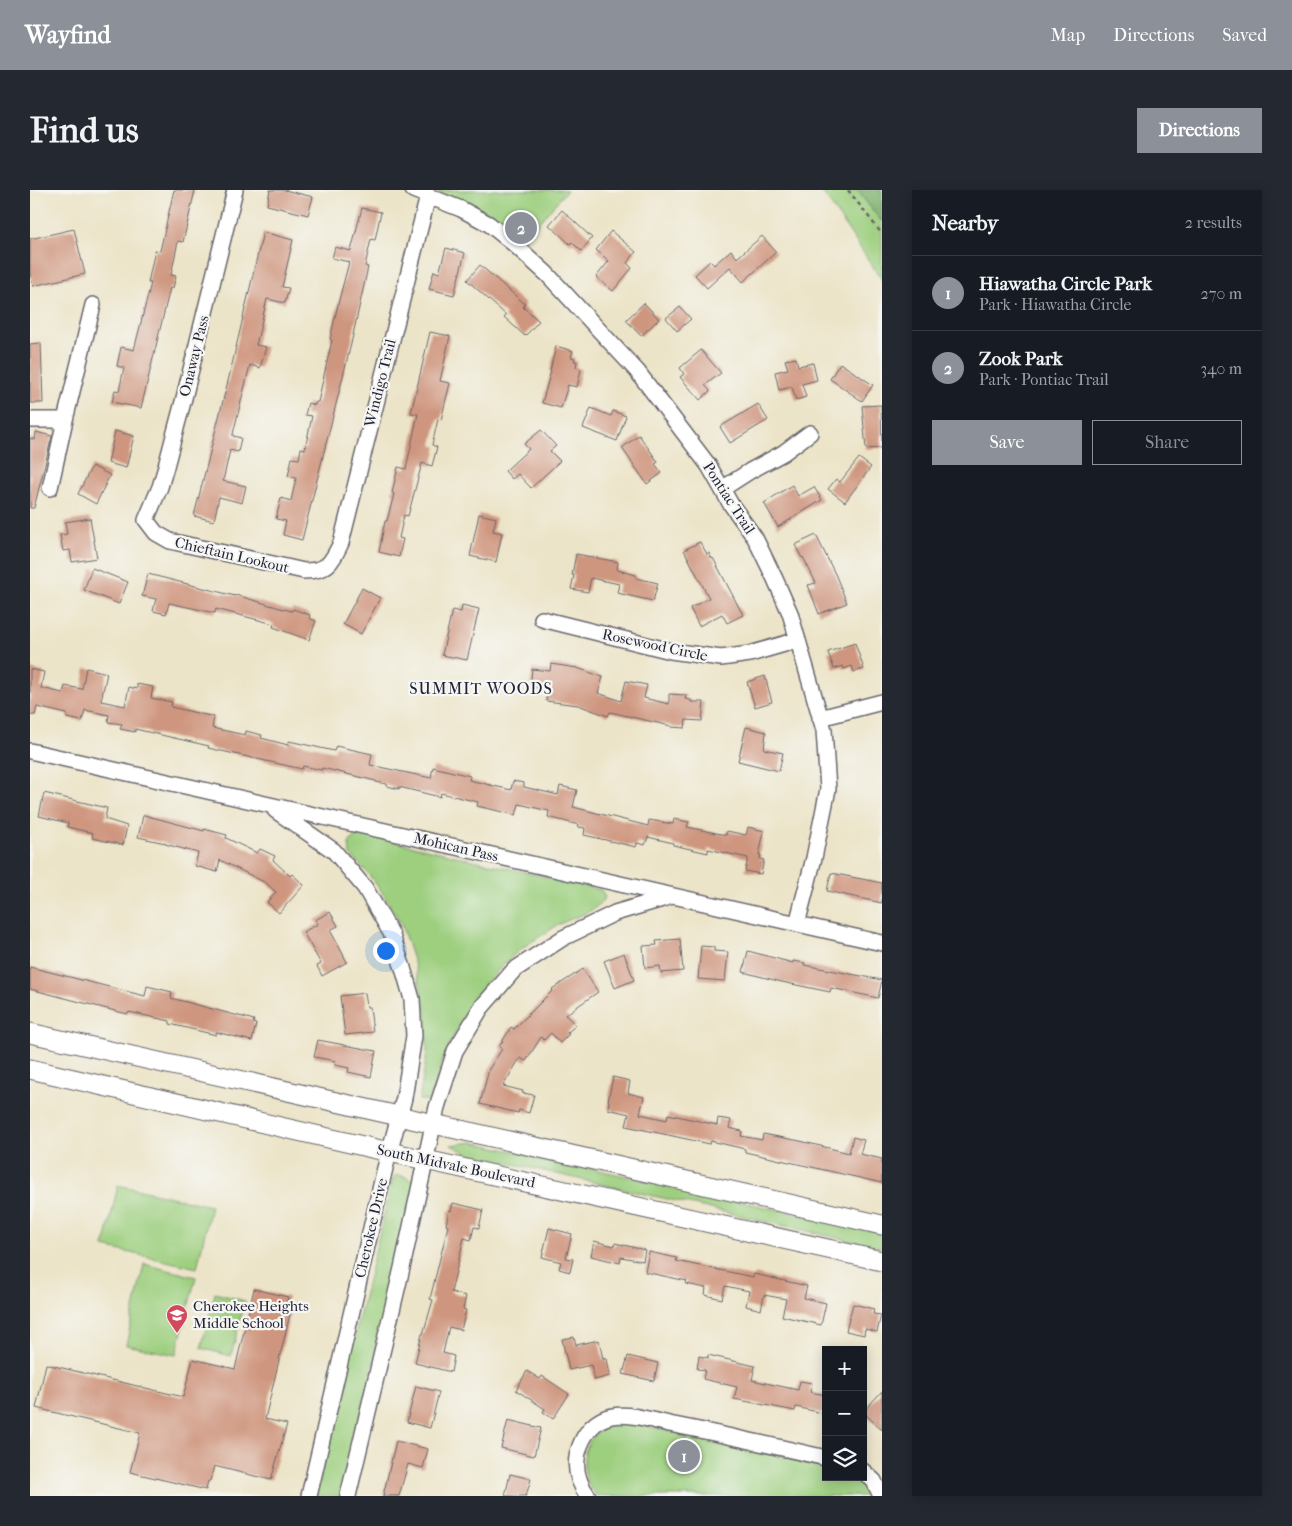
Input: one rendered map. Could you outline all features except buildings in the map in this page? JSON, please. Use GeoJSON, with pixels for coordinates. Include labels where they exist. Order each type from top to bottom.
{"type":"FeatureCollection","features":[{"type":"Feature","properties":{"kind":"main road"},"geometry":{"type":"LineString","coordinates":[[30,1033],[882,1224]]}},
{"type":"Feature","properties":{"kind":"main road","name":"South Midvale Boulevard"},"geometry":{"type":"LineString","coordinates":[[30,1069],[389,1152],[882,1261]]}},
{"type":"Feature","properties":{"kind":"street","name":"Onaway Pass"},"geometry":{"type":"LineString","coordinates":[[146,520],[160,486],[169,453],[235,190]]}},
{"type":"Feature","properties":{"kind":"street","name":"Pontiac Trail"},"geometry":{"type":"LineString","coordinates":[[420,192],[461,209],[490,224],[547,274],[637,371],[709,466],[759,546],[790,613],[824,730],[828,789],[814,858],[797,924]]}},
{"type":"Feature","properties":{"kind":"street","name":"Windigo Trail"},"geometry":{"type":"LineString","coordinates":[[326,566],[333,559],[341,543],[420,192]]}},
{"type":"Feature","properties":{"kind":"street"},"geometry":{"type":"LineString","coordinates":[[50,488],[64,420],[93,305]]}},
{"type":"Feature","properties":{"kind":"street"},"geometry":{"type":"LineString","coordinates":[[30,420],[64,420]]}},
{"type":"Feature","properties":{"kind":"street"},"geometry":{"type":"LineString","coordinates":[[722,489],[783,453],[810,433]]}},
{"type":"Feature","properties":{"kind":"street","name":"Chieftain Lookout"},"geometry":{"type":"LineString","coordinates":[[146,520],[156,533],[170,541],[304,571],[316,571],[326,566]]}},
{"type":"Feature","properties":{"kind":"street","name":"Rosewood Circle"},"geometry":{"type":"LineString","coordinates":[[542,619],[671,651],[721,658],[750,654],[798,640]]}},
{"type":"Feature","properties":{"kind":"street"},"geometry":{"type":"LineString","coordinates":[[820,718],[882,702]]}},
{"type":"Feature","properties":{"kind":"street","name":"Mohican Pass"},"geometry":{"type":"LineString","coordinates":[[30,752],[882,943]]}},
{"type":"Feature","properties":{"kind":"street","name":"Cherokee Drive"},"geometry":{"type":"LineString","coordinates":[[268,805],[334,851],[365,888],[391,933],[412,999],[414,1036],[404,1098],[389,1152],[309,1496]]}},
{"type":"Feature","properties":{"kind":"street"},"geometry":{"type":"LineString","coordinates":[[348,1496],[437,1107],[455,1051],[482,1008],[514,970],[563,938],[615,913],[671,896]]}},
{"type":"Feature","properties":{"kind":"street"},"geometry":{"type":"LineString","coordinates":[[588,1496],[581,1487],[577,1475],[576,1465],[579,1449],[583,1438],[591,1427],[611,1416],[637,1418],[687,1427],[822,1457]]}},
{"type":"Feature","properties":{"kind":"street"},"geometry":{"type":"LineString","coordinates":[[867,1475],[874,1481],[881,1496]]}},
{"type":"Feature","properties":{"kind":"path"},"geometry":{"type":"LineString","coordinates":[[848,190],[882,234]]}},
{"type":"Feature","properties":{"kind":"green space"},"geometry":{"type":"Polygon","coordinates":[[[434,190],[567,190],[523,241],[490,215],[434,190]]]}},
{"type":"Feature","properties":{"kind":"green space"},"geometry":{"type":"Polygon","coordinates":[[[821,190],[857,190],[882,222],[882,280],[821,190]]]}},
{"type":"Feature","properties":{"kind":"green space"},"geometry":{"type":"Polygon","coordinates":[[[857,190],[882,190],[882,222],[857,190]]]}},
{"type":"Feature","properties":{"kind":"green space"},"geometry":{"type":"Polygon","coordinates":[[[358,833],[601,890],[605,897],[588,912],[560,924],[524,947],[486,985],[473,1002],[452,1040],[443,1060],[430,1101],[419,1100],[427,1053],[426,1012],[415,966],[401,924],[382,892],[366,871],[350,855],[349,843],[358,833]]]}},
{"type":"Feature","properties":{"kind":"green space"},"geometry":{"type":"Polygon","coordinates":[[[472,1142],[882,1233],[882,1248],[469,1154],[451,1145],[472,1142]]]}},
{"type":"Feature","properties":{"kind":"green space"},"geometry":{"type":"Polygon","coordinates":[[[396,1175],[414,1181],[416,1187],[341,1496],[316,1496],[392,1181],[396,1175]]]}},
{"type":"Feature","properties":{"kind":"green space"},"geometry":{"type":"Polygon","coordinates":[[[118,1185],[211,1206],[197,1268],[104,1247],[118,1185]]]}},
{"type":"Feature","properties":{"kind":"green space"},"geometry":{"type":"Polygon","coordinates":[[[144,1264],[196,1277],[176,1355],[126,1345],[144,1264]]]}},
{"type":"Feature","properties":{"kind":"green space"},"geometry":{"type":"Polygon","coordinates":[[[215,1293],[245,1301],[231,1356],[201,1348],[215,1293]]]}},
{"type":"Feature","properties":{"kind":"green space"},"geometry":{"type":"Polygon","coordinates":[[[613,1423],[636,1424],[822,1465],[822,1481],[864,1481],[874,1496],[597,1496],[587,1481],[584,1456],[589,1442],[606,1426],[613,1423]]]}},
{"type":"Feature","properties":{"kind":"place","name":"Zook Park"},"geometry":{"type":"Point","coordinates":[521,228]}},
{"type":"Feature","properties":{"kind":"place","name":"Cherokee Heights Middle School"},"geometry":{"type":"Point","coordinates":[177,1334]}},
{"type":"Feature","properties":{"kind":"place","name":"Hiawatha Circle Park"},"geometry":{"type":"Point","coordinates":[684,1456]}},
{"type":"Feature","properties":{"kind":"district","name":"SUMMIT WOODS"},"geometry":{"type":"Point","coordinates":[481,688]}}]}
